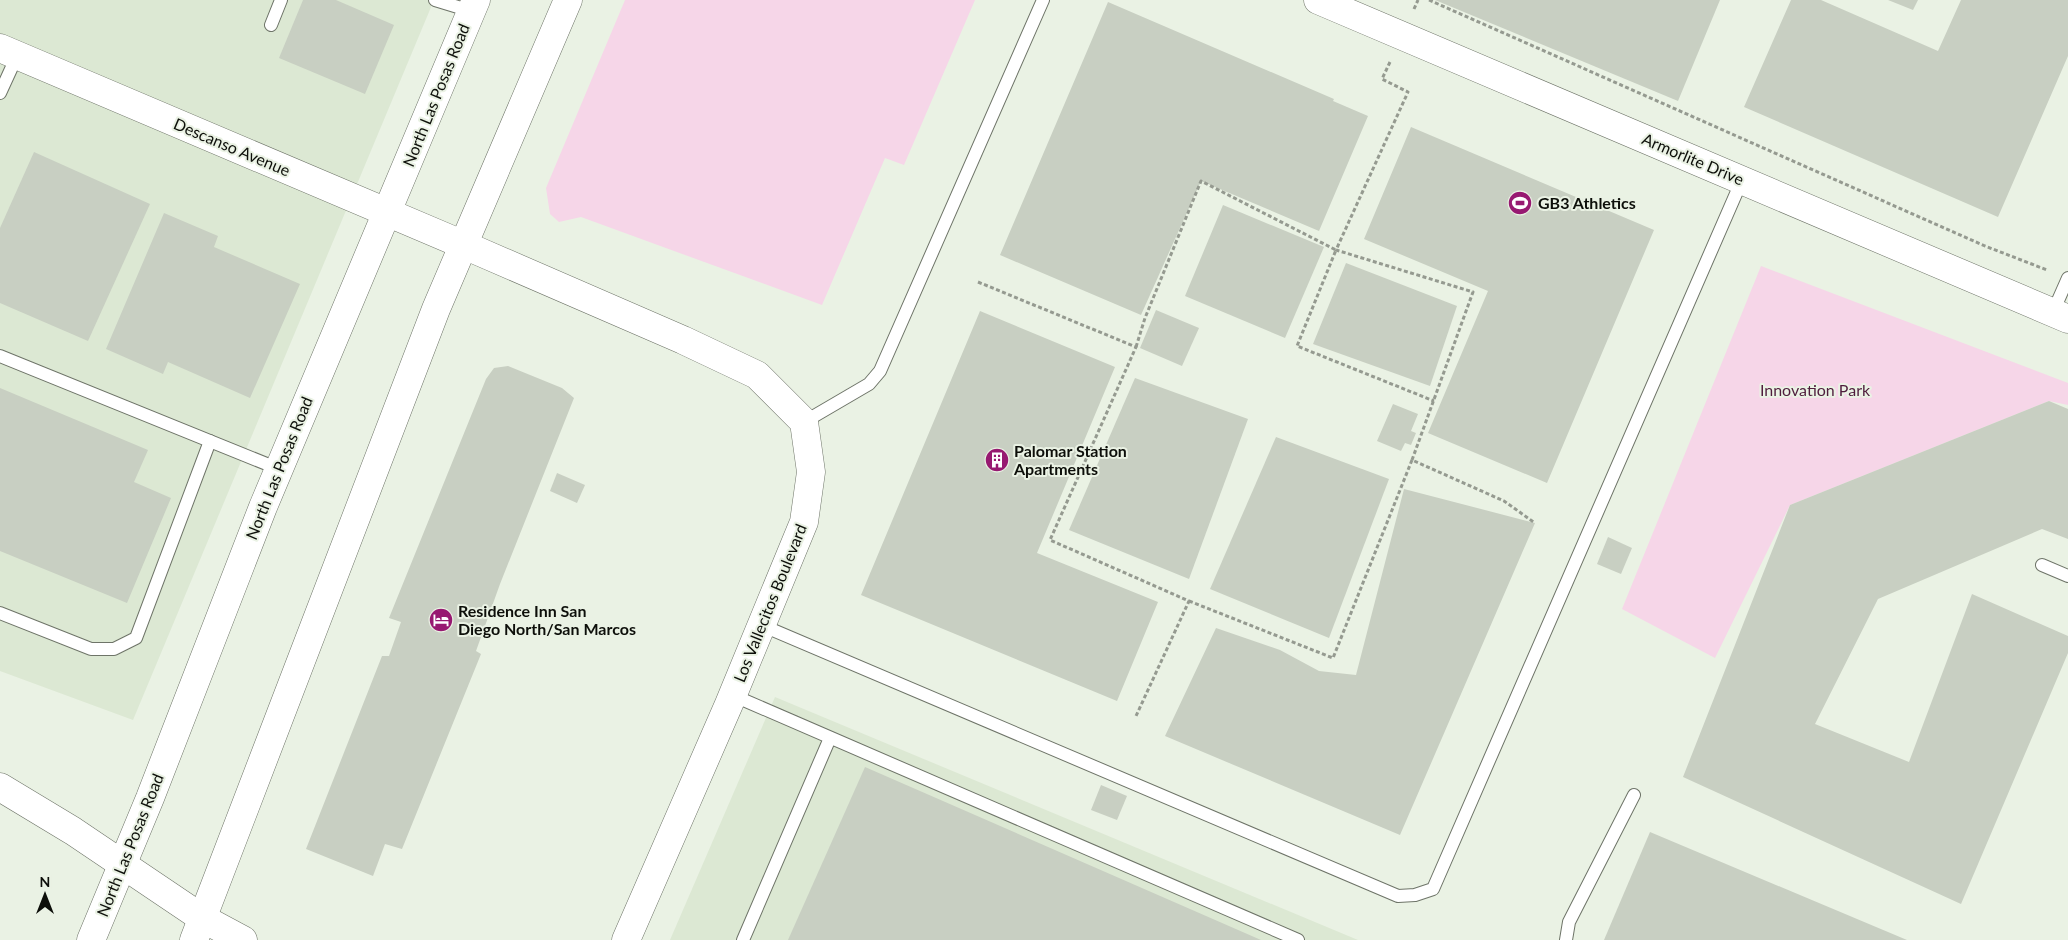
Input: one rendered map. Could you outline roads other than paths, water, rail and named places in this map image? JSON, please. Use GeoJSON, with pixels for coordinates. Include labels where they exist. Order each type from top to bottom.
{"type":"FeatureCollection","features":[{"type":"Feature","properties":{"kind":"main road"},"geometry":{"type":"LineString","coordinates":[[198,929],[436,309],[568,0]]}},
{"type":"Feature","properties":{"kind":"main road","name":"Armorlite Drive"},"geometry":{"type":"LineString","coordinates":[[1318,0],[1348,6],[1742,180],[2060,316]]}},
{"type":"Feature","properties":{"kind":"main road","name":"North Las Posas Road"},"geometry":{"type":"LineString","coordinates":[[91,940],[123,864],[278,469],[473,6]]}},
{"type":"Feature","properties":{"kind":"main road","name":"Descanso Avenue"},"geometry":{"type":"LineString","coordinates":[[9,52],[464,245]]}},
{"type":"Feature","properties":{"kind":"main road"},"geometry":{"type":"LineString","coordinates":[[464,245],[683,340],[757,375],[804,422]]}},
{"type":"Feature","properties":{"kind":"main road","name":"Los Vallecitos Boulevard"},"geometry":{"type":"LineString","coordinates":[[626,940],[732,695],[804,522],[812,472],[804,422]]}},
{"type":"Feature","properties":{"kind":"main road"},"geometry":{"type":"LineString","coordinates":[[0,787],[74,831],[123,864],[198,929],[244,940]]}},
{"type":"Feature","properties":{"kind":"lane"},"geometry":{"type":"LineString","coordinates":[[271,25],[281,0]]}},
{"type":"Feature","properties":{"kind":"lane"},"geometry":{"type":"LineString","coordinates":[[436,0],[473,6]]}},
{"type":"Feature","properties":{"kind":"lane"},"geometry":{"type":"LineString","coordinates":[[804,422],[869,384],[880,371],[1043,0]]}},
{"type":"Feature","properties":{"kind":"lane"},"geometry":{"type":"LineString","coordinates":[[0,93],[9,52]]}},
{"type":"Feature","properties":{"kind":"lane"},"geometry":{"type":"LineString","coordinates":[[761,625],[1398,896],[1415,895],[1433,889],[1742,180]]}},
{"type":"Feature","properties":{"kind":"lane"},"geometry":{"type":"LineString","coordinates":[[2060,316],[2068,278]]}},
{"type":"Feature","properties":{"kind":"lane"},"geometry":{"type":"LineString","coordinates":[[0,356],[278,469]]}},
{"type":"Feature","properties":{"kind":"lane"},"geometry":{"type":"LineString","coordinates":[[0,613],[91,649],[114,649],[136,638],[210,442]]}},
{"type":"Feature","properties":{"kind":"lane"},"geometry":{"type":"LineString","coordinates":[[2042,565],[2068,576]]}},
{"type":"Feature","properties":{"kind":"lane"},"geometry":{"type":"LineString","coordinates":[[732,695],[1298,940]]}},
{"type":"Feature","properties":{"kind":"lane"},"geometry":{"type":"LineString","coordinates":[[743,940],[830,738]]}},
{"type":"Feature","properties":{"kind":"lane"},"geometry":{"type":"LineString","coordinates":[[1566,940],[1569,922],[1634,794]]}},
{"type":"Feature","properties":{"kind":"place","name":"GB3 Athletics"},"geometry":{"type":"Point","coordinates":[1520,203]}},
{"type":"Feature","properties":{"kind":"place","name":"Palomar Station Apartments"},"geometry":{"type":"Point","coordinates":[997,460]}},
{"type":"Feature","properties":{"kind":"place","name":"Residence Inn San Diego North/San Marcos"},"geometry":{"type":"Point","coordinates":[441,620]}},
{"type":"Feature","properties":{"kind":"park label","name":"Innovation Park"},"geometry":{"type":"Point","coordinates":[1815,390]}}]}
